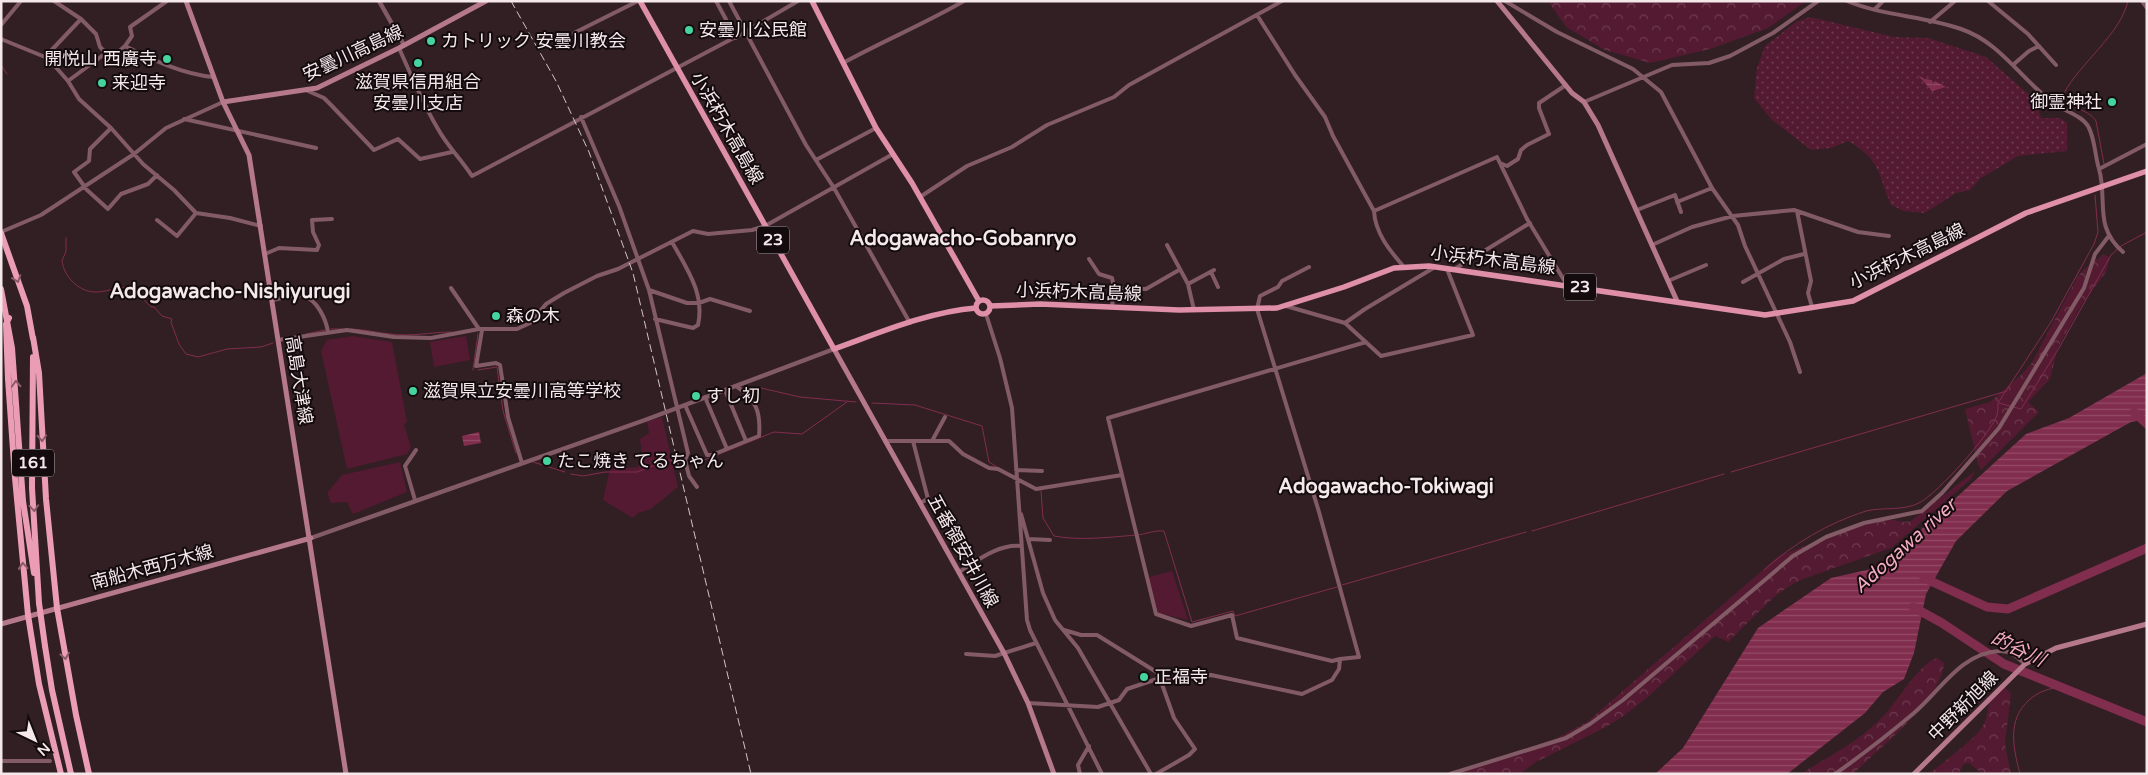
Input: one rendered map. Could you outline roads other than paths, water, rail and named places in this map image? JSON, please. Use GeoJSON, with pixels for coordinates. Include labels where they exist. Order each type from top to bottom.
{"type":"FeatureCollection","features":[{"type":"Feature","properties":{"kind":"highway","name":"161"},"geometry":{"type":"LineString","coordinates":[[1,232],[26,306],[33,337],[32,488],[39,602],[52,690],[71,774]]}},
{"type":"Feature","properties":{"kind":"highway","name":"161"},"geometry":{"type":"LineString","coordinates":[[1,289],[8,318],[16,378],[23,501],[38,588]]}},
{"type":"Feature","properties":{"kind":"highway"},"geometry":{"type":"LineString","coordinates":[[8,318],[6,329],[8,379],[28,615],[39,684],[61,774]]}},
{"type":"Feature","properties":{"kind":"highway"},"geometry":{"type":"LineString","coordinates":[[33,337],[40,374],[45,490],[56,608],[89,774]]}},
{"type":"Feature","properties":{"kind":"main road","name":"高島大津線"},"geometry":{"type":"LineString","coordinates":[[186,1],[223,102],[249,155],[311,538],[346,774]]}},
{"type":"Feature","properties":{"kind":"main road","name":"安曇川高島線"},"geometry":{"type":"LineString","coordinates":[[223,102],[308,91],[401,47],[486,1]]}},
{"type":"Feature","properties":{"kind":"main road","name":"小浜朽木高島線"},"geometry":{"type":"LineString","coordinates":[[639,1],[834,349]]}},
{"type":"Feature","properties":{"kind":"main road"},"geometry":{"type":"LineString","coordinates":[[812,1],[876,128],[920,197],[977,304],[979,314],[986,314]]}},
{"type":"Feature","properties":{"kind":"main road"},"geometry":{"type":"LineString","coordinates":[[1497,1],[1566,85],[1584,102],[1606,141],[1676,301]]}},
{"type":"Feature","properties":{"kind":"main road","name":"小浜朽木高島線"},"geometry":{"type":"LineString","coordinates":[[990,306],[1040,304],[1194,310],[1257,309],[1286,306],[1394,268],[1435,267],[1765,315],[1853,301],[2026,213],[2147,171]]}},
{"type":"Feature","properties":{"kind":"main road","name":"小浜朽木高島線"},"geometry":{"type":"LineString","coordinates":[[977,304],[986,300],[990,306]]}},
{"type":"Feature","properties":{"kind":"main road"},"geometry":{"type":"LineString","coordinates":[[834,349],[910,323],[977,304]]}},
{"type":"Feature","properties":{"kind":"main road","name":"小浜朽木高島線"},"geometry":{"type":"LineString","coordinates":[[986,314],[990,306]]}},
{"type":"Feature","properties":{"kind":"main road","name":"五番領安井川線"},"geometry":{"type":"LineString","coordinates":[[834,349],[1004,653],[1028,703],[1054,774]]}},
{"type":"Feature","properties":{"kind":"main road","name":"南船木西万木線"},"geometry":{"type":"LineString","coordinates":[[1,624],[311,538]]}},
{"type":"Feature","properties":{"kind":"main road","name":"中野新旭線"},"geometry":{"type":"LineString","coordinates":[[1914,774],[2025,664],[2056,648],[2147,624]]}},
{"type":"Feature","properties":{"kind":"street"},"geometry":{"type":"LineString","coordinates":[[1,25],[21,1]]}},
{"type":"Feature","properties":{"kind":"street"},"geometry":{"type":"LineString","coordinates":[[54,1],[81,19],[96,34],[100,48],[106,53],[116,54],[132,36],[130,27],[166,1]]}},
{"type":"Feature","properties":{"kind":"street"},"geometry":{"type":"LineString","coordinates":[[379,1],[430,115],[452,152],[458,156],[472,176],[581,117],[736,38],[798,1]]}},
{"type":"Feature","properties":{"kind":"street"},"geometry":{"type":"LineString","coordinates":[[574,32],[639,1]]}},
{"type":"Feature","properties":{"kind":"street"},"geometry":{"type":"LineString","coordinates":[[716,1],[736,38]]}},
{"type":"Feature","properties":{"kind":"street"},"geometry":{"type":"LineString","coordinates":[[729,1],[816,160],[834,188],[910,323]]}},
{"type":"Feature","properties":{"kind":"street"},"geometry":{"type":"LineString","coordinates":[[843,63],[892,37],[920,26],[964,1]]}},
{"type":"Feature","properties":{"kind":"street"},"geometry":{"type":"LineString","coordinates":[[920,197],[967,166],[1012,147],[1047,125],[1114,97],[1129,85],[1282,1]]}},
{"type":"Feature","properties":{"kind":"street"},"geometry":{"type":"LineString","coordinates":[[1505,1],[1557,32],[1634,69],[1661,92],[1712,188],[1733,216],[1790,342],[1800,372]]}},
{"type":"Feature","properties":{"kind":"street"},"geometry":{"type":"LineString","coordinates":[[1584,102],[1672,66],[1709,63],[1724,58],[1773,33],[1818,1]]}},
{"type":"Feature","properties":{"kind":"street"},"geometry":{"type":"LineString","coordinates":[[1847,1],[1900,17],[1969,32],[2014,64],[2049,101],[2082,120],[2089,128],[2099,169],[2102,186],[2101,203],[2108,237],[2123,252]]}},
{"type":"Feature","properties":{"kind":"street"},"geometry":{"type":"LineString","coordinates":[[1875,9],[1883,1]]}},
{"type":"Feature","properties":{"kind":"street"},"geometry":{"type":"LineString","coordinates":[[1930,22],[1955,1]]}},
{"type":"Feature","properties":{"kind":"street"},"geometry":{"type":"LineString","coordinates":[[1988,1],[2039,46],[2056,65]]}},
{"type":"Feature","properties":{"kind":"street"},"geometry":{"type":"LineString","coordinates":[[2142,1],[2147,8]]}},
{"type":"Feature","properties":{"kind":"street"},"geometry":{"type":"LineString","coordinates":[[1257,15],[1295,76],[1324,116],[1332,136],[1374,211],[1375,224],[1392,253],[1404,267]]}},
{"type":"Feature","properties":{"kind":"street"},"geometry":{"type":"LineString","coordinates":[[45,58],[81,19]]}},
{"type":"Feature","properties":{"kind":"street"},"geometry":{"type":"LineString","coordinates":[[1,39],[45,58],[68,81],[79,99],[111,128],[134,154],[196,213],[230,218],[261,226]]}},
{"type":"Feature","properties":{"kind":"street"},"geometry":{"type":"LineString","coordinates":[[125,46],[153,60],[182,70],[213,76]]}},
{"type":"Feature","properties":{"kind":"street"},"geometry":{"type":"LineString","coordinates":[[2014,64],[2029,51],[2039,46]]}},
{"type":"Feature","properties":{"kind":"street"},"geometry":{"type":"LineString","coordinates":[[68,81],[106,53]]}},
{"type":"Feature","properties":{"kind":"street"},"geometry":{"type":"LineString","coordinates":[[1500,163],[1507,166],[1513,164],[1527,145],[1550,134],[1538,108],[1539,103],[1566,85]]}},
{"type":"Feature","properties":{"kind":"street"},"geometry":{"type":"LineString","coordinates":[[308,91],[324,98],[374,150],[398,139],[420,159],[452,152]]}},
{"type":"Feature","properties":{"kind":"street"},"geometry":{"type":"LineString","coordinates":[[1,232],[41,215],[134,154],[156,135],[184,119],[223,102]]}},
{"type":"Feature","properties":{"kind":"street"},"geometry":{"type":"LineString","coordinates":[[581,117],[619,206],[649,290],[688,453],[684,460],[689,476],[697,486]]}},
{"type":"Feature","properties":{"kind":"street"},"geometry":{"type":"LineString","coordinates":[[184,119],[316,148]]}},
{"type":"Feature","properties":{"kind":"street"},"geometry":{"type":"LineString","coordinates":[[111,128],[90,149],[89,161],[74,172],[85,186],[108,209],[121,194],[148,184],[157,176]]}},
{"type":"Feature","properties":{"kind":"street"},"geometry":{"type":"LineString","coordinates":[[816,160],[876,128]]}},
{"type":"Feature","properties":{"kind":"street"},"geometry":{"type":"LineString","coordinates":[[2099,169],[2147,144]]}},
{"type":"Feature","properties":{"kind":"street"},"geometry":{"type":"LineString","coordinates":[[278,340],[347,330],[394,338],[431,338],[480,329],[510,331],[524,326],[546,304],[598,276],[638,259],[693,231],[708,234],[752,230],[765,226],[893,154]]}},
{"type":"Feature","properties":{"kind":"street"},"geometry":{"type":"LineString","coordinates":[[1374,211],[1497,157],[1530,223],[1567,285]]}},
{"type":"Feature","properties":{"kind":"street"},"geometry":{"type":"LineString","coordinates":[[1677,202],[1712,188]]}},
{"type":"Feature","properties":{"kind":"street"},"geometry":{"type":"LineString","coordinates":[[1637,210],[1674,195],[1681,212]]}},
{"type":"Feature","properties":{"kind":"street"},"geometry":{"type":"LineString","coordinates":[[1797,211],[1804,254],[1811,281],[1808,293],[1812,307]]}},
{"type":"Feature","properties":{"kind":"street"},"geometry":{"type":"LineString","coordinates":[[1652,245],[1692,227],[1733,216],[1797,211],[1858,232],[1888,236]]}},
{"type":"Feature","properties":{"kind":"street"},"geometry":{"type":"LineString","coordinates":[[157,220],[177,236],[196,213]]}},
{"type":"Feature","properties":{"kind":"street"},"geometry":{"type":"LineString","coordinates":[[265,254],[279,248],[317,250],[319,245],[313,232],[312,220],[332,219]]}},
{"type":"Feature","properties":{"kind":"street"},"geometry":{"type":"LineString","coordinates":[[1286,306],[1345,323],[1381,356],[1473,335],[1450,269],[1530,223]]}},
{"type":"Feature","properties":{"kind":"street"},"geometry":{"type":"LineString","coordinates":[[1450,774],[1566,738],[1590,724],[1623,700],[1793,556],[1826,537],[1864,522],[1922,511],[1942,493],[1999,428],[2084,288],[2095,254],[2108,237]]}},
{"type":"Feature","properties":{"kind":"street"},"geometry":{"type":"LineString","coordinates":[[655,318],[693,328],[698,325],[701,312],[697,288],[672,242]]}},
{"type":"Feature","properties":{"kind":"street"},"geometry":{"type":"LineString","coordinates":[[1167,245],[1188,284],[1194,310]]}},
{"type":"Feature","properties":{"kind":"street"},"geometry":{"type":"LineString","coordinates":[[1743,282],[1784,259],[1804,254]]}},
{"type":"Feature","properties":{"kind":"street"},"geometry":{"type":"LineString","coordinates":[[1089,259],[1099,274],[1112,278],[1114,288],[1112,307]]}},
{"type":"Feature","properties":{"kind":"street"},"geometry":{"type":"LineString","coordinates":[[1668,282],[1706,265]]}},
{"type":"Feature","properties":{"kind":"street"},"geometry":{"type":"LineString","coordinates":[[1309,267],[1282,281],[1278,287],[1260,296],[1257,309],[1275,369],[1358,651],[1359,657],[1332,661],[1237,638],[1232,615],[1191,626],[1156,614],[1108,418],[1275,369],[1366,342]]}},
{"type":"Feature","properties":{"kind":"street"},"geometry":{"type":"LineString","coordinates":[[1345,323],[1435,267]]}},
{"type":"Feature","properties":{"kind":"street"},"geometry":{"type":"LineString","coordinates":[[1114,288],[1146,289],[1180,270]]}},
{"type":"Feature","properties":{"kind":"street"},"geometry":{"type":"LineString","coordinates":[[1188,284],[1213,271],[1218,287]]}},
{"type":"Feature","properties":{"kind":"street"},"geometry":{"type":"LineString","coordinates":[[451,288],[480,329],[476,366],[496,362],[500,365],[508,417],[522,463]]}},
{"type":"Feature","properties":{"kind":"street"},"geometry":{"type":"LineString","coordinates":[[649,290],[687,303],[699,303],[710,299],[750,311]]}},
{"type":"Feature","properties":{"kind":"street"},"geometry":{"type":"LineString","coordinates":[[272,300],[304,296],[320,311],[328,332]]}},
{"type":"Feature","properties":{"kind":"street"},"geometry":{"type":"LineString","coordinates":[[986,314],[1000,358],[1012,406],[1027,620],[1036,643],[1102,774]]}},
{"type":"Feature","properties":{"kind":"street"},"geometry":{"type":"LineString","coordinates":[[311,538],[685,405],[834,349]]}},
{"type":"Feature","properties":{"kind":"street"},"geometry":{"type":"LineString","coordinates":[[685,405],[707,455],[727,449],[759,436],[760,419],[750,394],[736,386]]}},
{"type":"Feature","properties":{"kind":"street"},"geometry":{"type":"LineString","coordinates":[[725,390],[746,441]]}},
{"type":"Feature","properties":{"kind":"street"},"geometry":{"type":"LineString","coordinates":[[705,397],[727,449]]}},
{"type":"Feature","properties":{"kind":"street"},"geometry":{"type":"LineString","coordinates":[[932,441],[945,417]]}},
{"type":"Feature","properties":{"kind":"street"},"geometry":{"type":"LineString","coordinates":[[885,441],[949,442],[963,454],[989,468],[998,469],[1016,481],[1036,490],[1122,475]]}},
{"type":"Feature","properties":{"kind":"street"},"geometry":{"type":"LineString","coordinates":[[913,441],[928,499],[920,503]]}},
{"type":"Feature","properties":{"kind":"street"},"geometry":{"type":"LineString","coordinates":[[415,500],[406,466],[416,450]]}},
{"type":"Feature","properties":{"kind":"street"},"geometry":{"type":"LineString","coordinates":[[1016,470],[1042,471]]}},
{"type":"Feature","properties":{"kind":"street"},"geometry":{"type":"LineString","coordinates":[[1020,511],[1043,593],[1056,620],[1078,648],[1151,774]]}},
{"type":"Feature","properties":{"kind":"street"},"geometry":{"type":"LineString","coordinates":[[1029,539],[1050,540]]}},
{"type":"Feature","properties":{"kind":"street"},"geometry":{"type":"LineString","coordinates":[[959,572],[993,551],[1010,545],[1021,546]]}},
{"type":"Feature","properties":{"kind":"street"},"geometry":{"type":"LineString","coordinates":[[1064,630],[1081,635],[1097,635],[1110,645],[1132,655],[1158,673],[1174,718],[1195,749],[1156,774]]}},
{"type":"Feature","properties":{"kind":"street"},"geometry":{"type":"LineString","coordinates":[[966,654],[989,657],[1036,643]]}},
{"type":"Feature","properties":{"kind":"street"},"geometry":{"type":"LineString","coordinates":[[1835,774],[1915,712],[1972,659],[1991,652],[2007,651],[2025,664]]}},
{"type":"Feature","properties":{"kind":"street"},"geometry":{"type":"LineString","coordinates":[[1028,703],[1098,707],[1119,700],[1127,689],[1160,679],[1211,675],[1302,694],[1332,680],[1339,670],[1340,659]]}},
{"type":"Feature","properties":{"kind":"street"},"geometry":{"type":"LineString","coordinates":[[1080,774],[1078,765],[1089,746]]}},
{"type":"Feature","properties":{"kind":"street"},"geometry":{"type":"LineString","coordinates":[[1,761],[50,761]]}},
{"type":"Feature","properties":{"kind":"water"},"geometry":{"type":"Polygon","coordinates":[[[1918,75],[1924,79],[1932,80],[1932,85],[1935,81],[1946,87],[1932,91],[1918,75]]]}},
{"type":"Feature","properties":{"kind":"water","name":"Adogawa river"},"geometry":{"type":"Polygon","coordinates":[[[2147,373],[2147,419],[2131,422],[2007,491],[1956,541],[1926,594],[1914,653],[1904,679],[1883,692],[1865,713],[1787,774],[1655,774],[1683,748],[1758,628],[1831,578],[1880,567],[2026,434],[2069,418],[2147,373]]]}},
{"type":"Feature","properties":{"kind":"water"},"geometry":{"type":"Polygon","coordinates":[[[479,432],[481,443],[464,446],[462,436],[479,432]]]}},
{"type":"Feature","properties":{"kind":"waterway"},"geometry":{"type":"LineString","coordinates":[[2104,164],[2096,121],[2088,113],[2069,103],[2064,93],[2080,70],[2109,37],[2124,13],[2128,1]]}},
{"type":"Feature","properties":{"kind":"waterway"},"geometry":{"type":"LineString","coordinates":[[1,65],[7,74]]}},
{"type":"Feature","properties":{"kind":"waterway"},"geometry":{"type":"LineString","coordinates":[[1764,570],[1799,543],[1838,522],[1866,511],[1907,507],[1919,503],[1938,488],[1963,463],[1985,436],[1997,415],[1998,403],[2051,322],[2094,244],[2098,232],[2095,195]]}},
{"type":"Feature","properties":{"kind":"waterway"},"geometry":{"type":"LineString","coordinates":[[1999,403],[2021,409],[2059,348],[2111,255],[2121,246],[2147,232]]}},
{"type":"Feature","properties":{"kind":"waterway"},"geometry":{"type":"LineString","coordinates":[[66,238],[66,251],[62,261],[65,272],[72,281],[87,291],[93,292],[132,287],[162,316],[172,319],[171,322],[179,344],[186,354],[198,357],[227,349],[261,347],[273,343]]}},
{"type":"Feature","properties":{"kind":"waterway"},"geometry":{"type":"LineString","coordinates":[[331,329],[342,329]]}},
{"type":"Feature","properties":{"kind":"waterway"},"geometry":{"type":"LineString","coordinates":[[351,329],[398,335],[452,332]]}},
{"type":"Feature","properties":{"kind":"waterway"},"geometry":{"type":"LineString","coordinates":[[306,334],[325,330]]}},
{"type":"Feature","properties":{"kind":"waterway"},"geometry":{"type":"LineString","coordinates":[[473,370],[478,334]]}},
{"type":"Feature","properties":{"kind":"waterway"},"geometry":{"type":"LineString","coordinates":[[478,370],[497,367],[503,411],[516,453]]}},
{"type":"Feature","properties":{"kind":"waterway"},"geometry":{"type":"LineString","coordinates":[[761,388],[800,397],[856,402]]}},
{"type":"Feature","properties":{"kind":"waterway"},"geometry":{"type":"LineString","coordinates":[[1731,472],[2007,391]]}},
{"type":"Feature","properties":{"kind":"waterway"},"geometry":{"type":"LineString","coordinates":[[687,462],[697,463],[774,432],[802,434],[847,402]]}},
{"type":"Feature","properties":{"kind":"waterway"},"geometry":{"type":"LineString","coordinates":[[872,403],[915,405],[982,426],[989,462],[997,467]]}},
{"type":"Feature","properties":{"kind":"waterway"},"geometry":{"type":"LineString","coordinates":[[2134,412],[2147,424]]}},
{"type":"Feature","properties":{"kind":"waterway"},"geometry":{"type":"LineString","coordinates":[[571,474],[583,476],[605,472],[637,472],[668,460],[675,461]]}},
{"type":"Feature","properties":{"kind":"waterway"},"geometry":{"type":"LineString","coordinates":[[533,462],[565,472]]}},
{"type":"Feature","properties":{"kind":"waterway"},"geometry":{"type":"LineString","coordinates":[[1532,531],[1724,474]]}},
{"type":"Feature","properties":{"kind":"waterway"},"geometry":{"type":"LineString","coordinates":[[1041,491],[1043,518],[1054,536],[1096,538],[1164,531],[1192,622],[1233,611],[1235,616],[1337,587]]}},
{"type":"Feature","properties":{"kind":"waterway"},"geometry":{"type":"LineString","coordinates":[[1342,585],[1526,532]]}},
{"type":"Feature","properties":{"kind":"waterway"},"geometry":{"type":"LineString","coordinates":[[1924,578],[1987,607],[2008,609],[2147,548]]}},
{"type":"Feature","properties":{"kind":"waterway","name":"的谷川"},"geometry":{"type":"LineString","coordinates":[[1913,607],[1942,623],[2004,664],[2147,722]]}},
{"type":"Feature","properties":{"kind":"waterway"},"geometry":{"type":"LineString","coordinates":[[2020,774],[2014,744],[2017,716],[2029,700],[2036,695],[2048,689],[2062,687]]}},
{"type":"Feature","properties":{"kind":"railway"},"geometry":{"type":"LineString","coordinates":[[511,1],[556,81],[589,152],[633,273],[751,774]]}},
{"type":"Feature","properties":{"kind":"place","name":"安曇川公民館"},"geometry":{"type":"Point","coordinates":[689,30]}},
{"type":"Feature","properties":{"kind":"place","name":"カトリック 安曇川教会"},"geometry":{"type":"Point","coordinates":[431,41]}},
{"type":"Feature","properties":{"kind":"place","name":"開悦山 西廣寺"},"geometry":{"type":"Point","coordinates":[167,59]}},
{"type":"Feature","properties":{"kind":"place","name":"滋賀県信用組合 安曇川支店"},"geometry":{"type":"Point","coordinates":[418,63]}},
{"type":"Feature","properties":{"kind":"place","name":"来迎寺"},"geometry":{"type":"Point","coordinates":[102,83]}},
{"type":"Feature","properties":{"kind":"place","name":"御霊神社"},"geometry":{"type":"Point","coordinates":[2112,102]}},
{"type":"Feature","properties":{"kind":"place","name":"森の木"},"geometry":{"type":"Point","coordinates":[496,316]}},
{"type":"Feature","properties":{"kind":"place","name":"滋賀県立安曇川高等学校"},"geometry":{"type":"Point","coordinates":[413,391]}},
{"type":"Feature","properties":{"kind":"place","name":"すし初"},"geometry":{"type":"Point","coordinates":[696,396]}},
{"type":"Feature","properties":{"kind":"place","name":"たこ焼き てるちゃん"},"geometry":{"type":"Point","coordinates":[547,461]}},
{"type":"Feature","properties":{"kind":"place","name":"正福寺"},"geometry":{"type":"Point","coordinates":[1144,677]}},
{"type":"Feature","properties":{"kind":"district","name":"Adogawacho-Gobanryo"},"geometry":{"type":"Point","coordinates":[963,239]}},
{"type":"Feature","properties":{"kind":"district","name":"Adogawacho-Nishiyurugi"},"geometry":{"type":"Point","coordinates":[230,292]}},
{"type":"Feature","properties":{"kind":"district","name":"Adogawacho-Tokiwagi"},"geometry":{"type":"Point","coordinates":[1386,487]}}]}
